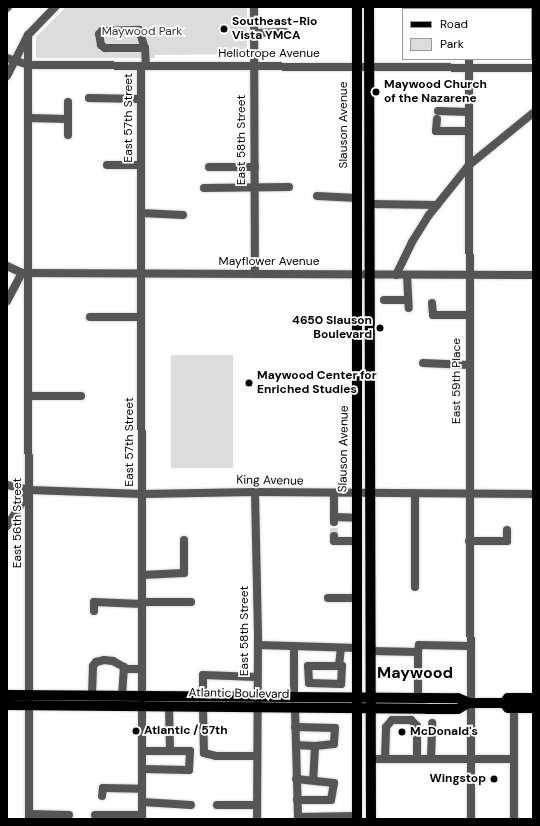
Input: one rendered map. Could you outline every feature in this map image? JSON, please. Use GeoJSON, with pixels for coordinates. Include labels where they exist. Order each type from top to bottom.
{"type":"FeatureCollection","features":[{"type":"Feature","properties":{"kind":"main road","name":"Slauson Avenue"},"geometry":{"type":"LineString","coordinates":[[357,7],[357,818]]}},
{"type":"Feature","properties":{"kind":"main road","name":"Slauson Avenue"},"geometry":{"type":"LineString","coordinates":[[369,7],[368,275],[371,650],[370,819]]}},
{"type":"Feature","properties":{"kind":"main road","name":"Atlantic Boulevard"},"geometry":{"type":"LineString","coordinates":[[7,695],[122,695],[170,706],[295,709],[458,709],[469,703]]}},
{"type":"Feature","properties":{"kind":"main road","name":"Atlantic Boulevard"},"geometry":{"type":"LineString","coordinates":[[7,705],[29,706],[203,696],[418,697],[458,698],[469,703],[504,703]]}},
{"type":"Feature","properties":{"kind":"main road","name":"Atlantic Boulevard"},"geometry":{"type":"LineString","coordinates":[[504,703],[508,698],[533,698]]}},
{"type":"Feature","properties":{"kind":"main road","name":"Atlantic Boulevard"},"geometry":{"type":"LineString","coordinates":[[504,703],[508,708],[533,708]]}},
{"type":"Feature","properties":{"kind":"street"},"geometry":{"type":"LineString","coordinates":[[7,76],[11,60],[28,35],[55,7]]}},
{"type":"Feature","properties":{"kind":"street","name":"East 58th Street"},"geometry":{"type":"LineString","coordinates":[[254,7],[255,274]]}},
{"type":"Feature","properties":{"kind":"street","name":"East 57th Street"},"geometry":{"type":"LineString","coordinates":[[142,812],[141,99],[145,48],[139,30],[102,31],[99,34],[101,45],[105,48],[145,48]]}},
{"type":"Feature","properties":{"kind":"street"},"geometry":{"type":"LineString","coordinates":[[254,33],[285,32]]}},
{"type":"Feature","properties":{"kind":"street","name":"East 56th Street"},"geometry":{"type":"LineString","coordinates":[[28,35],[25,273],[30,490],[29,817]]}},
{"type":"Feature","properties":{"kind":"street","name":"Heliotrope Avenue"},"geometry":{"type":"LineString","coordinates":[[11,60],[28,65],[368,66],[469,63],[533,68]]}},
{"type":"Feature","properties":{"kind":"street","name":"East 59th Place"},"geometry":{"type":"LineString","coordinates":[[469,63],[469,703],[471,819]]}},
{"type":"Feature","properties":{"kind":"street"},"geometry":{"type":"LineString","coordinates":[[89,98],[141,99]]}},
{"type":"Feature","properties":{"kind":"street"},"geometry":{"type":"LineString","coordinates":[[68,102],[68,135]]}},
{"type":"Feature","properties":{"kind":"street"},"geometry":{"type":"LineString","coordinates":[[469,112],[437,115],[436,131],[469,131]]}},
{"type":"Feature","properties":{"kind":"street"},"geometry":{"type":"LineString","coordinates":[[396,275],[412,242],[436,205],[469,165],[533,113]]}},
{"type":"Feature","properties":{"kind":"street"},"geometry":{"type":"LineString","coordinates":[[28,118],[68,119]]}},
{"type":"Feature","properties":{"kind":"street"},"geometry":{"type":"LineString","coordinates":[[107,165],[141,165]]}},
{"type":"Feature","properties":{"kind":"street"},"geometry":{"type":"LineString","coordinates":[[209,167],[254,167]]}},
{"type":"Feature","properties":{"kind":"street"},"geometry":{"type":"LineString","coordinates":[[204,188],[289,187]]}},
{"type":"Feature","properties":{"kind":"street"},"geometry":{"type":"LineString","coordinates":[[317,196],[357,198]]}},
{"type":"Feature","properties":{"kind":"street"},"geometry":{"type":"LineString","coordinates":[[369,204],[436,205]]}},
{"type":"Feature","properties":{"kind":"street"},"geometry":{"type":"LineString","coordinates":[[141,214],[183,215]]}},
{"type":"Feature","properties":{"kind":"street","name":"Mayflower Avenue"},"geometry":{"type":"LineString","coordinates":[[7,266],[25,273],[533,275]]}},
{"type":"Feature","properties":{"kind":"street"},"geometry":{"type":"LineString","coordinates":[[7,301],[25,273]]}},
{"type":"Feature","properties":{"kind":"street"},"geometry":{"type":"LineString","coordinates":[[384,300],[409,304],[407,275]]}},
{"type":"Feature","properties":{"kind":"street"},"geometry":{"type":"LineString","coordinates":[[432,303],[433,315],[469,315]]}},
{"type":"Feature","properties":{"kind":"street"},"geometry":{"type":"LineString","coordinates":[[90,317],[141,317]]}},
{"type":"Feature","properties":{"kind":"street"},"geometry":{"type":"LineString","coordinates":[[423,363],[469,365]]}},
{"type":"Feature","properties":{"kind":"street"},"geometry":{"type":"LineString","coordinates":[[29,396],[81,396]]}},
{"type":"Feature","properties":{"kind":"street","name":"King Avenue"},"geometry":{"type":"LineString","coordinates":[[7,485],[30,490],[142,494],[255,492],[469,495],[533,494]]}},
{"type":"Feature","properties":{"kind":"street"},"geometry":{"type":"LineString","coordinates":[[7,526],[30,490]]}},
{"type":"Feature","properties":{"kind":"street","name":"East 58th Street"},"geometry":{"type":"LineString","coordinates":[[255,492],[258,645],[257,819]]}},
{"type":"Feature","properties":{"kind":"street"},"geometry":{"type":"LineString","coordinates":[[334,494],[334,519],[357,518]]}},
{"type":"Feature","properties":{"kind":"street"},"geometry":{"type":"LineString","coordinates":[[415,494],[415,587]]}},
{"type":"Feature","properties":{"kind":"street"},"geometry":{"type":"LineString","coordinates":[[469,541],[507,541],[508,530]]}},
{"type":"Feature","properties":{"kind":"street"},"geometry":{"type":"LineString","coordinates":[[334,536],[334,541],[358,541]]}},
{"type":"Feature","properties":{"kind":"street"},"geometry":{"type":"LineString","coordinates":[[142,575],[184,573],[184,540]]}},
{"type":"Feature","properties":{"kind":"street"},"geometry":{"type":"LineString","coordinates":[[328,598],[358,598]]}},
{"type":"Feature","properties":{"kind":"street"},"geometry":{"type":"LineString","coordinates":[[94,611],[94,602],[192,602]]}},
{"type":"Feature","properties":{"kind":"street"},"geometry":{"type":"LineString","coordinates":[[258,645],[358,648]]}},
{"type":"Feature","properties":{"kind":"street"},"geometry":{"type":"LineString","coordinates":[[418,697],[419,645],[469,646]]}},
{"type":"Feature","properties":{"kind":"street"},"geometry":{"type":"LineString","coordinates":[[294,646],[294,697]]}},
{"type":"Feature","properties":{"kind":"street"},"geometry":{"type":"LineString","coordinates":[[339,666],[341,648]]}},
{"type":"Feature","properties":{"kind":"street"},"geometry":{"type":"LineString","coordinates":[[371,650],[418,652]]}},
{"type":"Feature","properties":{"kind":"street"},"geometry":{"type":"LineString","coordinates":[[92,695],[93,666],[96,662],[113,661],[124,669],[142,669]]}},
{"type":"Feature","properties":{"kind":"street"},"geometry":{"type":"LineString","coordinates":[[294,665],[342,666],[341,684],[309,683],[308,666]]}},
{"type":"Feature","properties":{"kind":"street"},"geometry":{"type":"LineString","coordinates":[[122,695],[124,669]]}},
{"type":"Feature","properties":{"kind":"street"},"geometry":{"type":"LineString","coordinates":[[203,696],[203,675],[258,677]]}},
{"type":"Feature","properties":{"kind":"street"},"geometry":{"type":"LineString","coordinates":[[170,706],[170,751]]}},
{"type":"Feature","properties":{"kind":"street"},"geometry":{"type":"LineString","coordinates":[[203,707],[203,749],[210,755],[257,756]]}},
{"type":"Feature","properties":{"kind":"street"},"geometry":{"type":"LineString","coordinates":[[514,708],[514,819]]}},
{"type":"Feature","properties":{"kind":"street"},"geometry":{"type":"LineString","coordinates":[[295,709],[298,818],[357,818]]}},
{"type":"Feature","properties":{"kind":"street"},"geometry":{"type":"LineString","coordinates":[[385,759],[386,727],[392,720],[411,720],[417,726],[417,759]]}},
{"type":"Feature","properties":{"kind":"street"},"geometry":{"type":"LineString","coordinates":[[432,723],[432,758]]}},
{"type":"Feature","properties":{"kind":"street"},"geometry":{"type":"LineString","coordinates":[[295,727],[335,728],[334,744],[314,746],[296,745]]}},
{"type":"Feature","properties":{"kind":"street"},"geometry":{"type":"LineString","coordinates":[[313,780],[314,746]]}},
{"type":"Feature","properties":{"kind":"street"},"geometry":{"type":"LineString","coordinates":[[142,751],[190,751],[189,770],[142,769]]}},
{"type":"Feature","properties":{"kind":"street"},"geometry":{"type":"LineString","coordinates":[[370,759],[514,759]]}},
{"type":"Feature","properties":{"kind":"street"},"geometry":{"type":"LineString","coordinates":[[296,779],[333,781],[333,798],[297,800]]}},
{"type":"Feature","properties":{"kind":"street"},"geometry":{"type":"LineString","coordinates":[[102,796],[103,788],[142,789]]}},
{"type":"Feature","properties":{"kind":"street"},"geometry":{"type":"LineString","coordinates":[[142,812],[191,805]]}},
{"type":"Feature","properties":{"kind":"street"},"geometry":{"type":"LineString","coordinates":[[216,805],[257,805]]}},
{"type":"Feature","properties":{"kind":"street"},"geometry":{"type":"LineString","coordinates":[[95,815],[182,810]]}},
{"type":"Feature","properties":{"kind":"street"},"geometry":{"type":"LineString","coordinates":[[29,817],[69,815]]}},
{"type":"Feature","properties":{"kind":"green space","name":"Maywood Park"},"geometry":{"type":"Polygon","coordinates":[[[66,7],[247,7],[247,52],[245,54],[155,55],[155,58],[36,58],[36,37],[66,7]]]}},
{"type":"Feature","properties":{"kind":"green space"},"geometry":{"type":"Polygon","coordinates":[[[171,355],[233,355],[233,468],[171,468],[171,355]]]}},
{"type":"Feature","properties":{"kind":"tunnel"},"geometry":{"type":"LineString","coordinates":[[334,522],[334,536]]}},
{"type":"Feature","properties":{"kind":"place","name":"Southeast-Rio Vista YMCA"},"geometry":{"type":"Point","coordinates":[224,29]}},
{"type":"Feature","properties":{"kind":"place","name":"Maywood Church of the Nazarene"},"geometry":{"type":"Point","coordinates":[376,92]}},
{"type":"Feature","properties":{"kind":"place","name":"4650 Slauson Boulevard"},"geometry":{"type":"Point","coordinates":[380,328]}},
{"type":"Feature","properties":{"kind":"place","name":"Maywood Center for Enriched Studies"},"geometry":{"type":"Point","coordinates":[249,383]}},
{"type":"Feature","properties":{"kind":"place","name":"Atlantic / 57th"},"geometry":{"type":"Point","coordinates":[136,731]}},
{"type":"Feature","properties":{"kind":"place","name":"McDonald's"},"geometry":{"type":"Point","coordinates":[402,732]}},
{"type":"Feature","properties":{"kind":"place","name":"Wingstop"},"geometry":{"type":"Point","coordinates":[494,779]}},
{"type":"Feature","properties":{"kind":"district","name":"Maywood"},"geometry":{"type":"Point","coordinates":[415,673]}}]}
